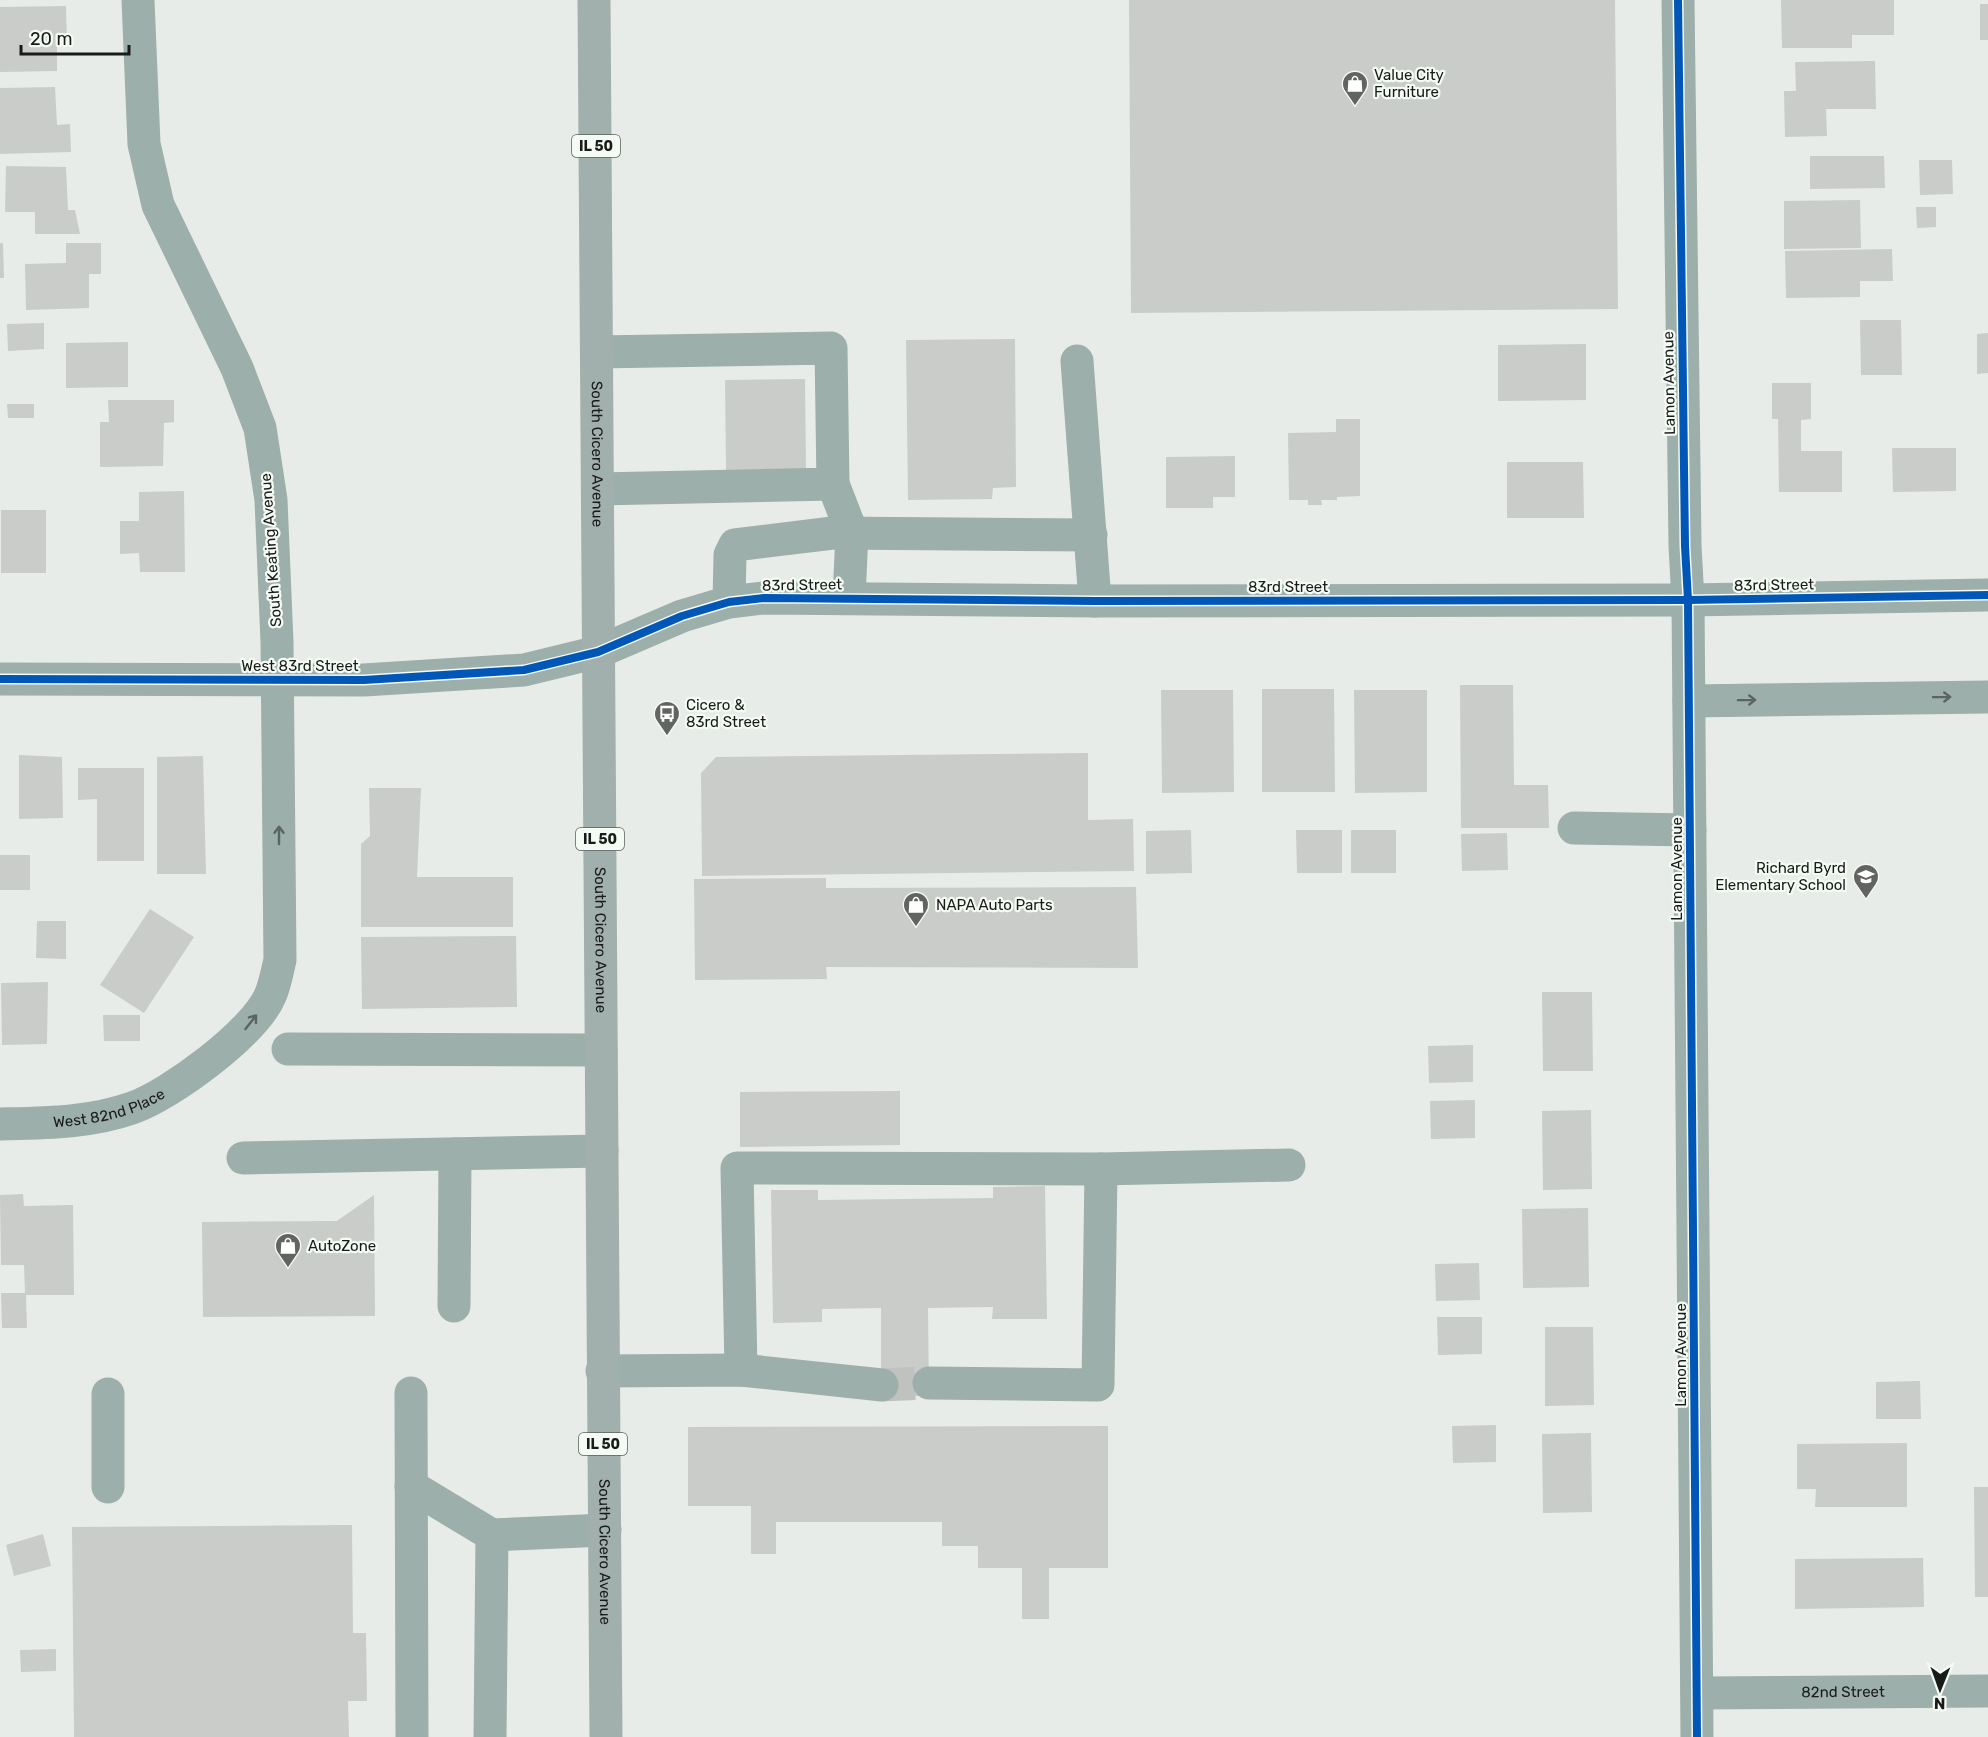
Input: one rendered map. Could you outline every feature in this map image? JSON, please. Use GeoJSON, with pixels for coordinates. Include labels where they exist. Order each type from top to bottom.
{"type":"FeatureCollection","features":[{"type":"Feature","properties":{"kind":"main road","name":"South Cicero Avenue"},"geometry":{"type":"LineString","coordinates":[[594,0],[606,1737]]}},
{"type":"Feature","properties":{"kind":"street","name":"South Keating Avenue"},"geometry":{"type":"LineString","coordinates":[[138,0],[144,144],[158,206],[237,368],[260,428],[271,500],[278,679],[280,960],[270,997],[242,1032],[208,1062]]}},
{"type":"Feature","properties":{"kind":"street","name":"Lamon Avenue"},"geometry":{"type":"LineString","coordinates":[[1678,0],[1688,600],[1697,1737]]}},
{"type":"Feature","properties":{"kind":"street"},"geometry":{"type":"LineString","coordinates":[[597,352],[831,348],[833,484],[852,533],[849,598]]}},
{"type":"Feature","properties":{"kind":"street"},"geometry":{"type":"LineString","coordinates":[[1077,361],[1095,601]]}},
{"type":"Feature","properties":{"kind":"street"},"geometry":{"type":"LineString","coordinates":[[598,489],[833,484]]}},
{"type":"Feature","properties":{"kind":"street"},"geometry":{"type":"LineString","coordinates":[[729,602],[730,555],[735,545],[833,533],[1091,535]]}},
{"type":"Feature","properties":{"kind":"street","name":"83rd Street"},"geometry":{"type":"LineString","coordinates":[[598,652],[682,616],[729,602],[764,598],[1095,601],[1688,600],[1988,595]]}},
{"type":"Feature","properties":{"kind":"street","name":"West 83rd Street"},"geometry":{"type":"LineString","coordinates":[[0,679],[364,680],[524,670],[598,652]]}},
{"type":"Feature","properties":{"kind":"street"},"geometry":{"type":"LineString","coordinates":[[1689,701],[1988,697]]}},
{"type":"Feature","properties":{"kind":"street"},"geometry":{"type":"LineString","coordinates":[[1574,828],[1690,830]]}},
{"type":"Feature","properties":{"kind":"street"},"geometry":{"type":"LineString","coordinates":[[288,1049],[601,1050]]}},
{"type":"Feature","properties":{"kind":"street","name":"West 82nd Place"},"geometry":{"type":"LineString","coordinates":[[0,1124],[86,1120],[133,1108],[171,1088],[208,1062]]}},
{"type":"Feature","properties":{"kind":"street"},"geometry":{"type":"LineString","coordinates":[[243,1158],[602,1151]]}},
{"type":"Feature","properties":{"kind":"street"},"geometry":{"type":"LineString","coordinates":[[454,1306],[455,1154]]}},
{"type":"Feature","properties":{"kind":"street"},"geometry":{"type":"LineString","coordinates":[[741,1370],[737,1168],[1101,1169],[1289,1165]]}},
{"type":"Feature","properties":{"kind":"street"},"geometry":{"type":"LineString","coordinates":[[929,1383],[1098,1385],[1101,1169]]}},
{"type":"Feature","properties":{"kind":"street"},"geometry":{"type":"LineString","coordinates":[[603,1371],[741,1370],[882,1384]]}},
{"type":"Feature","properties":{"kind":"street"},"geometry":{"type":"LineString","coordinates":[[411,1393],[412,1737]]}},
{"type":"Feature","properties":{"kind":"street"},"geometry":{"type":"LineString","coordinates":[[108,1394],[108,1487]]}},
{"type":"Feature","properties":{"kind":"street"},"geometry":{"type":"LineString","coordinates":[[411,1486],[492,1534],[605,1530]]}},
{"type":"Feature","properties":{"kind":"street"},"geometry":{"type":"LineString","coordinates":[[490,1737],[492,1534]]}},
{"type":"Feature","properties":{"kind":"street","name":"82nd Street"},"geometry":{"type":"LineString","coordinates":[[1697,1693],[1988,1691]]}},
{"type":"Feature","properties":{"kind":"building"},"geometry":{"type":"Polygon","coordinates":[[[1129,0],[1615,0],[1618,309],[1131,313],[1129,0]]]}},
{"type":"Feature","properties":{"kind":"building"},"geometry":{"type":"Polygon","coordinates":[[[1781,0],[1894,0],[1894,35],[1852,35],[1852,48],[1782,48],[1781,0]]]}},
{"type":"Feature","properties":{"kind":"building"},"geometry":{"type":"Polygon","coordinates":[[[1980,4],[1988,4],[1988,40],[1980,40],[1980,4]]]}},
{"type":"Feature","properties":{"kind":"building"},"geometry":{"type":"Polygon","coordinates":[[[66,6],[67,42],[57,42],[57,71],[0,72],[0,7],[66,6]]]}},
{"type":"Feature","properties":{"kind":"building"},"geometry":{"type":"Polygon","coordinates":[[[1875,61],[1876,109],[1826,109],[1827,136],[1785,137],[1784,91],[1796,91],[1795,62],[1875,61]]]}},
{"type":"Feature","properties":{"kind":"building"},"geometry":{"type":"Polygon","coordinates":[[[55,87],[57,125],[70,124],[71,152],[0,154],[0,88],[55,87]]]}},
{"type":"Feature","properties":{"kind":"building"},"geometry":{"type":"Polygon","coordinates":[[[1810,156],[1884,156],[1885,188],[1810,189],[1810,156]]]}},
{"type":"Feature","properties":{"kind":"building"},"geometry":{"type":"Polygon","coordinates":[[[1919,160],[1952,160],[1953,194],[1920,195],[1919,160]]]}},
{"type":"Feature","properties":{"kind":"building"},"geometry":{"type":"Polygon","coordinates":[[[6,166],[66,167],[68,210],[75,210],[80,234],[35,234],[35,212],[5,212],[6,166]]]}},
{"type":"Feature","properties":{"kind":"building"},"geometry":{"type":"Polygon","coordinates":[[[1860,200],[1861,248],[1784,249],[1784,201],[1860,200]]]}},
{"type":"Feature","properties":{"kind":"building"},"geometry":{"type":"Polygon","coordinates":[[[1916,207],[1936,207],[1936,227],[1917,228],[1916,207]]]}},
{"type":"Feature","properties":{"kind":"building"},"geometry":{"type":"Polygon","coordinates":[[[0,243],[3,243],[4,278],[0,278],[0,243]]]}},
{"type":"Feature","properties":{"kind":"building"},"geometry":{"type":"Polygon","coordinates":[[[66,243],[101,243],[101,274],[89,274],[89,308],[26,310],[25,264],[66,263],[66,243]]]}},
{"type":"Feature","properties":{"kind":"building"},"geometry":{"type":"Polygon","coordinates":[[[1892,249],[1893,281],[1860,281],[1860,297],[1786,298],[1785,251],[1892,249]]]}},
{"type":"Feature","properties":{"kind":"building"},"geometry":{"type":"Polygon","coordinates":[[[1860,320],[1901,320],[1902,375],[1861,375],[1860,320]]]}},
{"type":"Feature","properties":{"kind":"building"},"geometry":{"type":"Polygon","coordinates":[[[44,323],[44,349],[8,351],[7,324],[44,323]]]}},
{"type":"Feature","properties":{"kind":"building"},"geometry":{"type":"Polygon","coordinates":[[[1988,333],[1988,373],[1977,374],[1977,334],[1988,333]]]}},
{"type":"Feature","properties":{"kind":"building"},"geometry":{"type":"Polygon","coordinates":[[[1015,339],[1016,487],[993,488],[992,499],[908,500],[906,340],[1015,339]]]}},
{"type":"Feature","properties":{"kind":"building"},"geometry":{"type":"Polygon","coordinates":[[[128,342],[128,387],[66,388],[66,343],[128,342]]]}},
{"type":"Feature","properties":{"kind":"building"},"geometry":{"type":"Polygon","coordinates":[[[1586,344],[1586,400],[1498,401],[1498,345],[1586,344]]]}},
{"type":"Feature","properties":{"kind":"building"},"geometry":{"type":"Polygon","coordinates":[[[805,379],[806,469],[726,470],[725,380],[805,379]]]}},
{"type":"Feature","properties":{"kind":"building"},"geometry":{"type":"Polygon","coordinates":[[[1772,383],[1811,383],[1811,419],[1801,420],[1801,451],[1842,451],[1842,492],[1779,492],[1778,419],[1772,419],[1772,383]]]}},
{"type":"Feature","properties":{"kind":"building"},"geometry":{"type":"Polygon","coordinates":[[[108,400],[174,400],[174,422],[164,423],[163,466],[100,467],[100,422],[109,422],[108,400]]]}},
{"type":"Feature","properties":{"kind":"building"},"geometry":{"type":"Polygon","coordinates":[[[7,404],[34,404],[34,418],[8,418],[7,404]]]}},
{"type":"Feature","properties":{"kind":"building"},"geometry":{"type":"Polygon","coordinates":[[[1336,419],[1360,419],[1360,496],[1321,500],[1322,505],[1308,505],[1308,500],[1289,500],[1288,433],[1336,432],[1336,419]]]}},
{"type":"Feature","properties":{"kind":"building"},"geometry":{"type":"Polygon","coordinates":[[[1892,448],[1956,448],[1956,491],[1893,492],[1892,448]]]}},
{"type":"Feature","properties":{"kind":"building"},"geometry":{"type":"Polygon","coordinates":[[[1235,456],[1235,497],[1213,497],[1213,508],[1166,508],[1166,457],[1235,456]]]}},
{"type":"Feature","properties":{"kind":"building"},"geometry":{"type":"Polygon","coordinates":[[[1507,462],[1583,462],[1584,518],[1507,518],[1507,462]]]}},
{"type":"Feature","properties":{"kind":"building"},"geometry":{"type":"Polygon","coordinates":[[[184,491],[185,572],[140,572],[139,553],[120,554],[120,521],[139,521],[139,492],[184,491]]]}},
{"type":"Feature","properties":{"kind":"building"},"geometry":{"type":"Polygon","coordinates":[[[1,510],[46,510],[46,573],[1,573],[1,510]]]}},
{"type":"Feature","properties":{"kind":"building"},"geometry":{"type":"Polygon","coordinates":[[[1460,685],[1513,685],[1514,785],[1548,785],[1549,828],[1461,828],[1460,685]]]}},
{"type":"Feature","properties":{"kind":"building"},"geometry":{"type":"Polygon","coordinates":[[[1262,689],[1334,689],[1335,792],[1262,792],[1262,689]]]}},
{"type":"Feature","properties":{"kind":"building"},"geometry":{"type":"Polygon","coordinates":[[[1161,690],[1233,690],[1234,792],[1162,793],[1161,690]]]}},
{"type":"Feature","properties":{"kind":"building"},"geometry":{"type":"Polygon","coordinates":[[[1354,690],[1427,690],[1427,792],[1355,793],[1354,690]]]}},
{"type":"Feature","properties":{"kind":"building"},"geometry":{"type":"Polygon","coordinates":[[[1088,753],[1088,820],[1133,819],[1134,871],[702,876],[701,773],[716,757],[1088,753]]]}},
{"type":"Feature","properties":{"kind":"building"},"geometry":{"type":"Polygon","coordinates":[[[19,755],[62,757],[63,818],[19,819],[19,755]]]}},
{"type":"Feature","properties":{"kind":"building"},"geometry":{"type":"Polygon","coordinates":[[[203,756],[206,874],[157,874],[157,757],[203,756]]]}},
{"type":"Feature","properties":{"kind":"building"},"geometry":{"type":"Polygon","coordinates":[[[78,768],[144,768],[144,861],[97,861],[97,799],[78,800],[78,768]]]}},
{"type":"Feature","properties":{"kind":"building"},"geometry":{"type":"Polygon","coordinates":[[[369,788],[421,788],[417,877],[513,877],[513,927],[361,927],[361,844],[370,836],[369,788]]]}},
{"type":"Feature","properties":{"kind":"building"},"geometry":{"type":"Polygon","coordinates":[[[1191,830],[1192,873],[1146,874],[1146,831],[1191,830]]]}},
{"type":"Feature","properties":{"kind":"building"},"geometry":{"type":"Polygon","coordinates":[[[1296,830],[1342,830],[1342,873],[1297,873],[1296,830]]]}},
{"type":"Feature","properties":{"kind":"building"},"geometry":{"type":"Polygon","coordinates":[[[1351,830],[1396,830],[1396,873],[1351,873],[1351,830]]]}},
{"type":"Feature","properties":{"kind":"building"},"geometry":{"type":"Polygon","coordinates":[[[1507,833],[1508,870],[1462,871],[1461,834],[1507,833]]]}},
{"type":"Feature","properties":{"kind":"building"},"geometry":{"type":"Polygon","coordinates":[[[0,855],[30,855],[30,890],[0,890],[0,855]]]}},
{"type":"Feature","properties":{"kind":"building","name":"NAPA Auto Parts"},"geometry":{"type":"Polygon","coordinates":[[[826,878],[826,888],[1136,887],[1138,968],[826,967],[827,979],[695,980],[694,879],[826,878]]]}},
{"type":"Feature","properties":{"kind":"building"},"geometry":{"type":"Polygon","coordinates":[[[150,909],[194,937],[144,1013],[100,985],[150,909]]]}},
{"type":"Feature","properties":{"kind":"building"},"geometry":{"type":"Polygon","coordinates":[[[37,921],[66,921],[66,959],[36,958],[37,921]]]}},
{"type":"Feature","properties":{"kind":"building"},"geometry":{"type":"Polygon","coordinates":[[[516,936],[517,1007],[362,1009],[361,937],[516,936]]]}},
{"type":"Feature","properties":{"kind":"building"},"geometry":{"type":"Polygon","coordinates":[[[48,982],[47,1044],[2,1045],[1,983],[48,982]]]}},
{"type":"Feature","properties":{"kind":"building"},"geometry":{"type":"Polygon","coordinates":[[[1542,992],[1592,992],[1593,1071],[1543,1071],[1542,992]]]}},
{"type":"Feature","properties":{"kind":"building"},"geometry":{"type":"Polygon","coordinates":[[[103,1015],[140,1015],[140,1041],[104,1041],[103,1015]]]}},
{"type":"Feature","properties":{"kind":"building"},"geometry":{"type":"Polygon","coordinates":[[[1473,1045],[1473,1082],[1429,1083],[1428,1046],[1473,1045]]]}},
{"type":"Feature","properties":{"kind":"building"},"geometry":{"type":"Polygon","coordinates":[[[900,1091],[900,1145],[740,1147],[740,1092],[900,1091]]]}},
{"type":"Feature","properties":{"kind":"building"},"geometry":{"type":"Polygon","coordinates":[[[1475,1100],[1475,1138],[1431,1139],[1430,1101],[1475,1100]]]}},
{"type":"Feature","properties":{"kind":"building"},"geometry":{"type":"Polygon","coordinates":[[[1591,1110],[1592,1189],[1543,1190],[1542,1111],[1591,1110]]]}},
{"type":"Feature","properties":{"kind":"building"},"geometry":{"type":"Polygon","coordinates":[[[1045,1186],[1047,1319],[992,1319],[993,1307],[928,1308],[929,1396],[881,1396],[881,1308],[822,1309],[822,1322],[773,1323],[771,1190],[818,1190],[818,1200],[993,1198],[993,1187],[1045,1186]]]}},
{"type":"Feature","properties":{"kind":"building"},"geometry":{"type":"Polygon","coordinates":[[[23,1194],[24,1206],[73,1205],[74,1295],[26,1295],[27,1328],[2,1328],[1,1293],[25,1293],[24,1265],[1,1265],[0,1195],[23,1194]]]}},
{"type":"Feature","properties":{"kind":"building","name":"AutoZone"},"geometry":{"type":"Polygon","coordinates":[[[374,1195],[375,1316],[203,1317],[202,1222],[337,1221],[374,1195]]]}},
{"type":"Feature","properties":{"kind":"building"},"geometry":{"type":"Polygon","coordinates":[[[1588,1208],[1589,1287],[1523,1288],[1522,1209],[1588,1208]]]}},
{"type":"Feature","properties":{"kind":"building"},"geometry":{"type":"Polygon","coordinates":[[[1479,1263],[1480,1300],[1436,1301],[1435,1264],[1479,1263]]]}},
{"type":"Feature","properties":{"kind":"building"},"geometry":{"type":"Polygon","coordinates":[[[1437,1317],[1482,1317],[1482,1354],[1438,1355],[1437,1317]]]}},
{"type":"Feature","properties":{"kind":"building"},"geometry":{"type":"Polygon","coordinates":[[[1545,1327],[1593,1327],[1594,1405],[1545,1406],[1545,1327]]]}},
{"type":"Feature","properties":{"kind":"building"},"geometry":{"type":"Polygon","coordinates":[[[1920,1381],[1921,1419],[1876,1419],[1876,1382],[1920,1381]]]}},
{"type":"Feature","properties":{"kind":"building"},"geometry":{"type":"Polygon","coordinates":[[[1496,1425],[1496,1462],[1453,1463],[1452,1426],[1496,1425]]]}},
{"type":"Feature","properties":{"kind":"building"},"geometry":{"type":"Polygon","coordinates":[[[1108,1426],[1108,1568],[1049,1568],[1049,1619],[1022,1619],[1022,1568],[978,1568],[978,1546],[942,1546],[942,1522],[776,1522],[776,1554],[751,1554],[751,1506],[688,1506],[688,1427],[1108,1426]]]}},
{"type":"Feature","properties":{"kind":"building"},"geometry":{"type":"Polygon","coordinates":[[[1591,1433],[1592,1512],[1543,1513],[1542,1434],[1591,1433]]]}},
{"type":"Feature","properties":{"kind":"building"},"geometry":{"type":"Polygon","coordinates":[[[1907,1443],[1907,1507],[1815,1507],[1816,1489],[1797,1489],[1797,1444],[1907,1443]]]}},
{"type":"Feature","properties":{"kind":"building"},"geometry":{"type":"Polygon","coordinates":[[[1974,1487],[1988,1487],[1988,1597],[1975,1597],[1974,1487]]]}},
{"type":"Feature","properties":{"kind":"building"},"geometry":{"type":"Polygon","coordinates":[[[352,1525],[353,1633],[366,1633],[367,1701],[348,1701],[349,1737],[74,1737],[72,1527],[352,1525]]]}},
{"type":"Feature","properties":{"kind":"building"},"geometry":{"type":"Polygon","coordinates":[[[43,1534],[51,1566],[14,1576],[6,1545],[43,1534]]]}},
{"type":"Feature","properties":{"kind":"building"},"geometry":{"type":"Polygon","coordinates":[[[1923,1558],[1924,1607],[1795,1609],[1795,1559],[1923,1558]]]}},
{"type":"Feature","properties":{"kind":"building"},"geometry":{"type":"Polygon","coordinates":[[[56,1649],[56,1671],[21,1672],[20,1650],[56,1649]]]}},
{"type":"Feature","properties":{"kind":"tunnel"},"geometry":{"type":"LineString","coordinates":[[882,1385],[929,1383]]}},
{"type":"Feature","properties":{"kind":"cycle path"},"geometry":{"type":"LineString","coordinates":[[1678,0],[1685,546],[1688,600],[1697,1737]]}},
{"type":"Feature","properties":{"kind":"cycle path"},"geometry":{"type":"LineString","coordinates":[[0,679],[364,680],[524,670],[598,652],[682,616],[729,602],[764,598],[1095,601],[1688,600],[1988,595]]}},
{"type":"Feature","properties":{"kind":"place","name":"Value City Furniture"},"geometry":{"type":"Point","coordinates":[1355,107]}},
{"type":"Feature","properties":{"kind":"place","name":"Cicero & 83rd Street"},"geometry":{"type":"Point","coordinates":[667,737]}},
{"type":"Feature","properties":{"kind":"place","name":"Richard Byrd Elementary School"},"geometry":{"type":"Point","coordinates":[1866,900]}},
{"type":"Feature","properties":{"kind":"place","name":"NAPA Auto Parts"},"geometry":{"type":"Point","coordinates":[916,928]}},
{"type":"Feature","properties":{"kind":"place","name":"AutoZone"},"geometry":{"type":"Point","coordinates":[288,1269]}}]}
